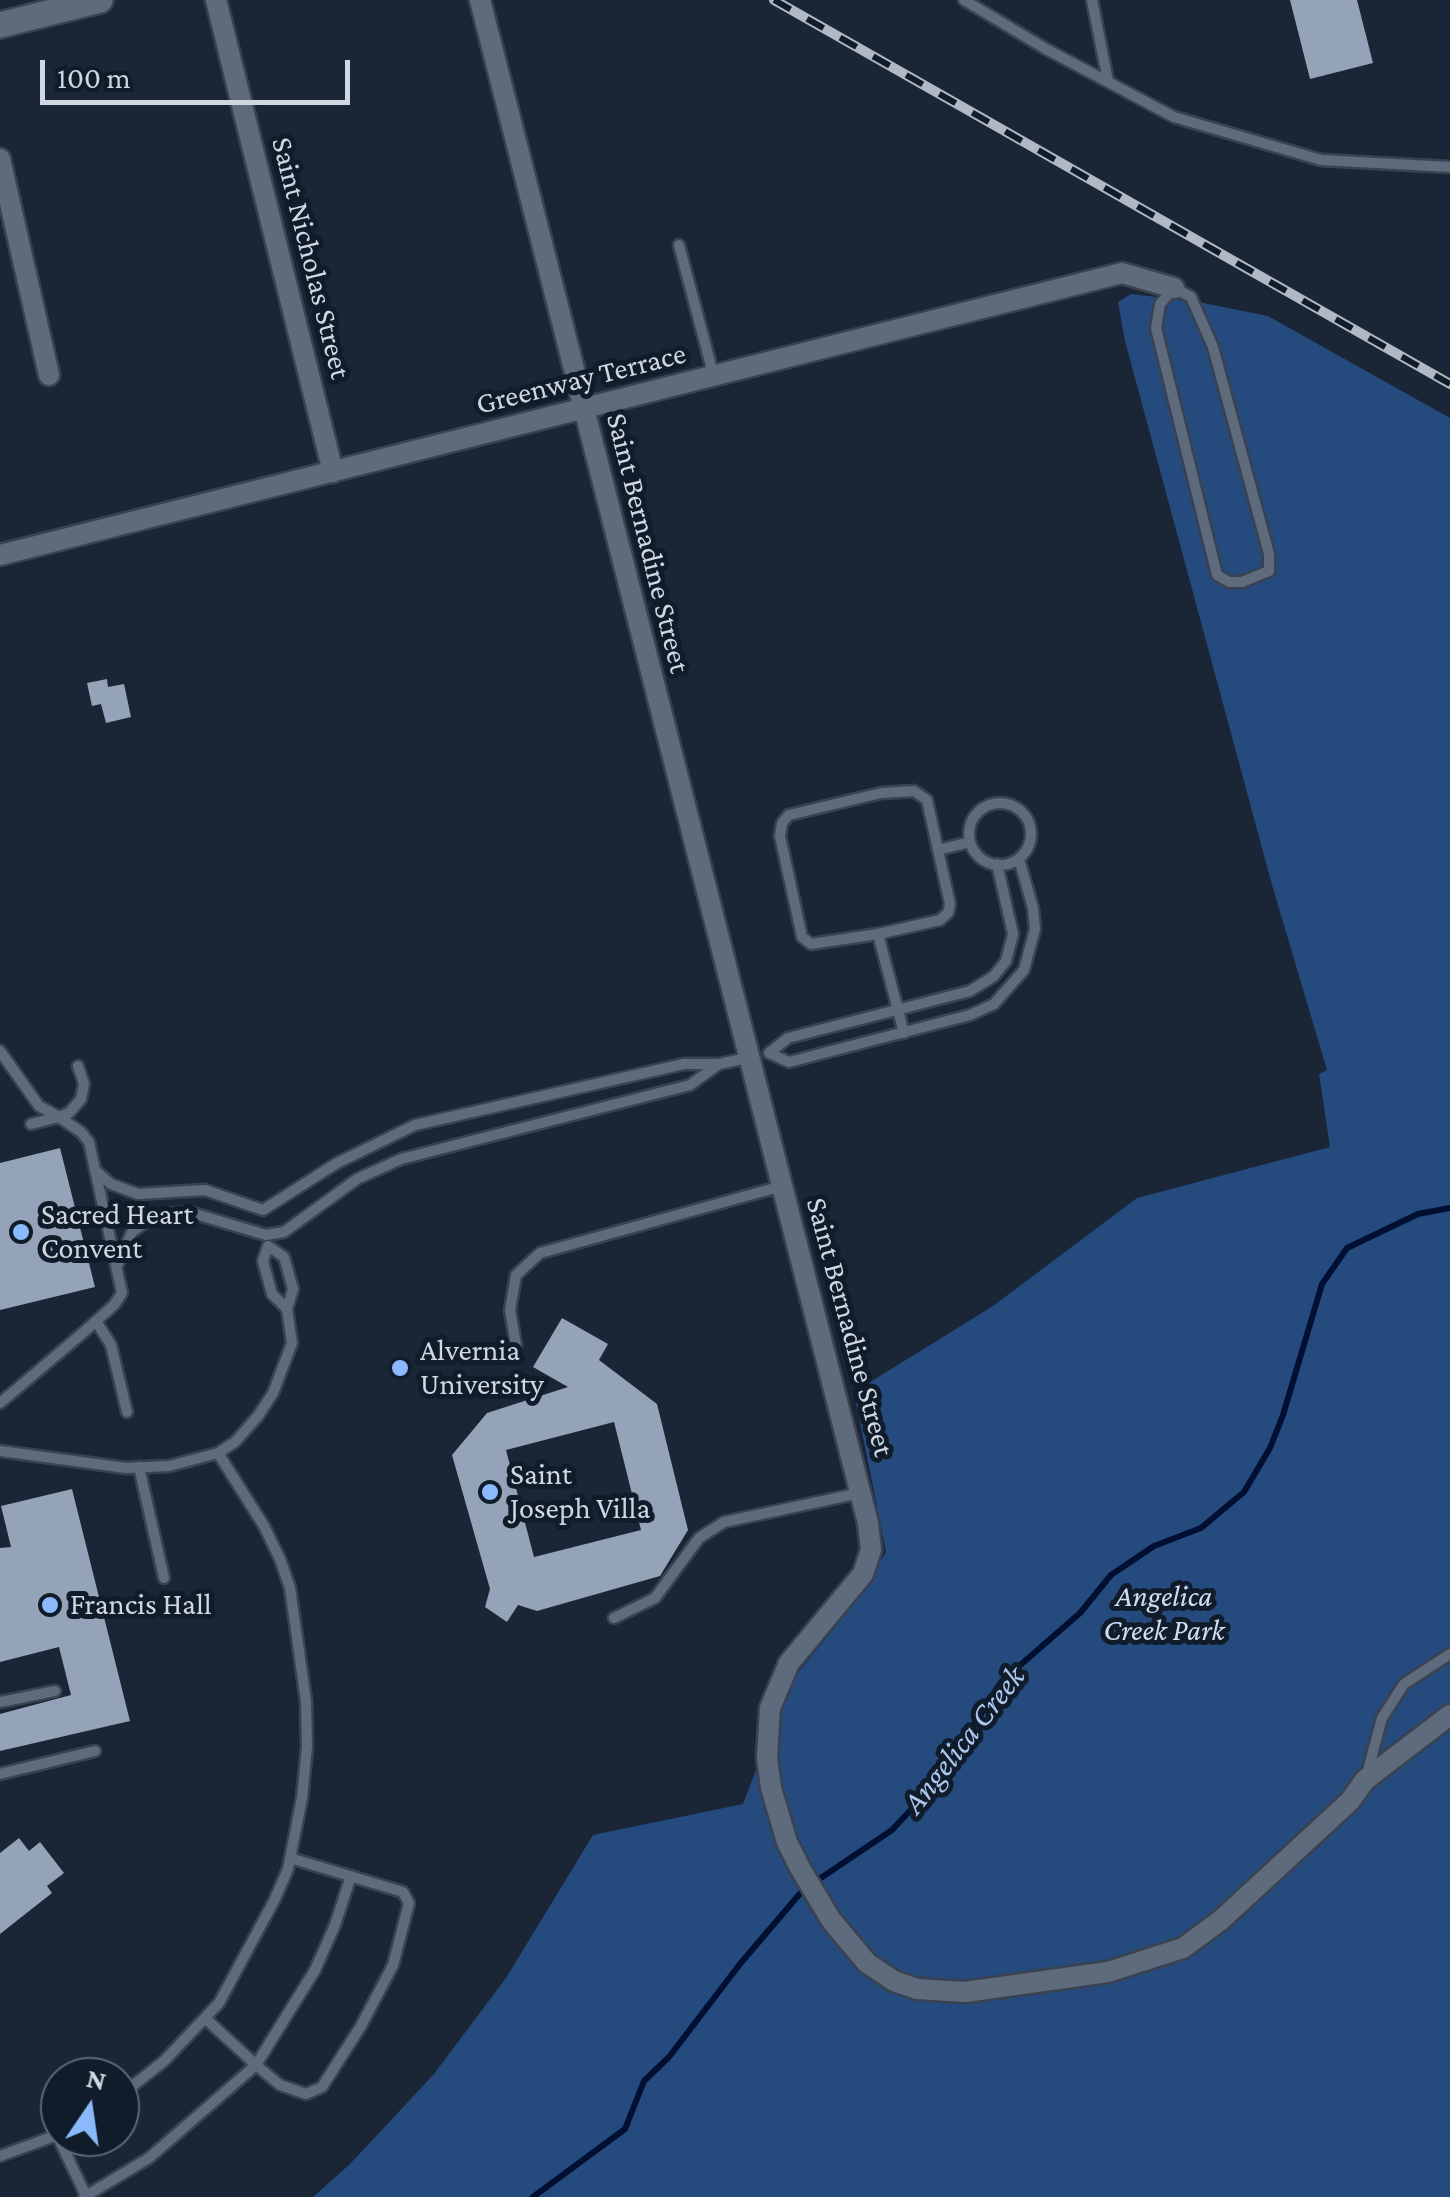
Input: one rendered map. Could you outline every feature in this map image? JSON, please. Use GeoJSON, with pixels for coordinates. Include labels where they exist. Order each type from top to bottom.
{"type":"FeatureCollection","features":[{"type":"Feature","properties":{"kind":"street"},"geometry":{"type":"LineString","coordinates":[[0,26],[100,0]]}},
{"type":"Feature","properties":{"kind":"street","name":"Saint Nicholas Street"},"geometry":{"type":"LineString","coordinates":[[216,0],[333,472]]}},
{"type":"Feature","properties":{"kind":"street","name":"Saint Bernadine Street"},"geometry":{"type":"LineString","coordinates":[[480,0],[583,410],[759,1055],[782,1186],[861,1492],[871,1550],[863,1574],[789,1663],[770,1708],[767,1732],[771,1788],[781,1826],[800,1868],[831,1920],[866,1963],[894,1981],[917,1988],[965,1992],[1108,1972],[1184,1948],[1221,1920],[1350,1800],[1366,1780],[1450,1715]]}},
{"type":"Feature","properties":{"kind":"street"},"geometry":{"type":"LineString","coordinates":[[0,158],[49,375]]}},
{"type":"Feature","properties":{"kind":"street","name":"Greenway Terrace"},"geometry":{"type":"LineString","coordinates":[[0,555],[1122,273],[1174,288]]}},
{"type":"Feature","properties":{"kind":"lane"},"geometry":{"type":"LineString","coordinates":[[964,0],[1174,117],[1321,160],[1450,167]]}},
{"type":"Feature","properties":{"kind":"lane"},"geometry":{"type":"LineString","coordinates":[[1092,0],[1108,82]]}},
{"type":"Feature","properties":{"kind":"lane"},"geometry":{"type":"LineString","coordinates":[[679,245],[714,377]]}},
{"type":"Feature","properties":{"kind":"lane"},"geometry":{"type":"LineString","coordinates":[[1174,288],[1192,297],[1213,347],[1270,554],[1269,571],[1242,582],[1229,582],[1217,576],[1159,343],[1156,313],[1174,288]]}},
{"type":"Feature","properties":{"kind":"lane"},"geometry":{"type":"LineString","coordinates":[[914,791],[927,800],[950,904],[948,913],[940,920],[878,934],[811,944],[802,936],[780,836],[789,815],[881,793],[914,791]]}},
{"type":"Feature","properties":{"kind":"lane"},"geometry":{"type":"LineString","coordinates":[[1004,803],[1022,811],[1031,827],[1030,844],[1019,859],[996,864],[982,859],[970,842],[972,822],[985,806],[1004,803]]}},
{"type":"Feature","properties":{"kind":"lane"},"geometry":{"type":"LineString","coordinates":[[938,850],[970,842]]}},
{"type":"Feature","properties":{"kind":"lane"},"geometry":{"type":"LineString","coordinates":[[759,1055],[789,1062],[970,1015],[994,1004],[1016,981],[1030,954],[1035,929],[1019,859]]}},
{"type":"Feature","properties":{"kind":"lane"},"geometry":{"type":"LineString","coordinates":[[263,1210],[337,1163],[415,1125],[684,1064],[719,1064],[759,1055],[788,1038],[970,991],[984,984],[1006,961],[1013,934],[996,864]]}},
{"type":"Feature","properties":{"kind":"lane"},"geometry":{"type":"LineString","coordinates":[[878,934],[904,1033]]}},
{"type":"Feature","properties":{"kind":"lane"},"geometry":{"type":"LineString","coordinates":[[1000,968],[1016,981]]}},
{"type":"Feature","properties":{"kind":"lane"},"geometry":{"type":"LineString","coordinates":[[0,1051],[39,1106],[85,1135],[122,1293],[96,1321],[0,1402]]}},
{"type":"Feature","properties":{"kind":"lane"},"geometry":{"type":"LineString","coordinates":[[267,1240],[357,1180],[401,1159],[690,1085],[719,1064]]}},
{"type":"Feature","properties":{"kind":"lane"},"geometry":{"type":"LineString","coordinates":[[30,1124],[59,1117],[76,1106],[84,1092],[78,1066]]}},
{"type":"Feature","properties":{"kind":"lane"},"geometry":{"type":"LineString","coordinates":[[96,1171],[123,1190],[149,1195],[205,1190],[263,1210]]}},
{"type":"Feature","properties":{"kind":"lane"},"geometry":{"type":"LineString","coordinates":[[516,1345],[510,1310],[516,1276],[540,1253],[782,1186]]}},
{"type":"Feature","properties":{"kind":"lane"},"geometry":{"type":"LineString","coordinates":[[149,1195],[154,1216]]}},
{"type":"Feature","properties":{"kind":"lane"},"geometry":{"type":"LineString","coordinates":[[263,1210],[267,1240],[263,1260],[272,1294],[287,1309]]}},
{"type":"Feature","properties":{"kind":"lane"},"geometry":{"type":"LineString","coordinates":[[0,1451],[139,1467],[169,1466],[218,1453],[235,1442],[273,1393],[292,1343],[287,1309],[293,1289],[284,1256],[267,1240],[190,1212],[154,1216],[132,1232],[118,1264]]}},
{"type":"Feature","properties":{"kind":"lane"},"geometry":{"type":"LineString","coordinates":[[96,1321],[110,1345],[127,1412]]}},
{"type":"Feature","properties":{"kind":"lane"},"geometry":{"type":"LineString","coordinates":[[140,2080],[220,2003],[274,1901],[290,1858],[302,1798],[306,1701],[296,1623],[280,1558],[218,1453]]}},
{"type":"Feature","properties":{"kind":"lane"},"geometry":{"type":"LineString","coordinates":[[139,1467],[164,1578]]}},
{"type":"Feature","properties":{"kind":"lane"},"geometry":{"type":"LineString","coordinates":[[614,1618],[654,1598],[700,1538],[724,1522],[861,1492]]}},
{"type":"Feature","properties":{"kind":"lane"},"geometry":{"type":"LineString","coordinates":[[1366,1780],[1382,1718],[1404,1684],[1450,1654]]}},
{"type":"Feature","properties":{"kind":"lane"},"geometry":{"type":"LineString","coordinates":[[0,1702],[55,1691]]}},
{"type":"Feature","properties":{"kind":"lane"},"geometry":{"type":"LineString","coordinates":[[0,1774],[95,1751]]}},
{"type":"Feature","properties":{"kind":"lane"},"geometry":{"type":"LineString","coordinates":[[204,2018],[280,2085],[306,2094],[322,2087],[361,2026],[393,1964],[410,1903],[402,1892],[290,1858]]}},
{"type":"Feature","properties":{"kind":"lane"},"geometry":{"type":"LineString","coordinates":[[68,2157],[85,2196],[149,2158],[256,2065],[314,1970],[336,1925],[351,1876]]}},
{"type":"Feature","properties":{"kind":"lane"},"geometry":{"type":"LineString","coordinates":[[0,2156],[40,2142]]}},
{"type":"Feature","properties":{"kind":"green space","name":"Angelica Creek Park"},"geometry":{"type":"Polygon","coordinates":[[[1131,294],[1268,316],[1450,418],[1450,2197],[313,2197],[350,2164],[434,2074],[506,1978],[593,1835],[743,1804],[789,1684],[859,1597],[886,1552],[854,1392],[993,1306],[1137,1198],[1330,1147],[1319,1074],[1327,1070],[1272,885],[1125,341],[1118,302],[1131,294]]]}},
{"type":"Feature","properties":{"kind":"building"},"geometry":{"type":"Polygon","coordinates":[[[1290,0],[1357,0],[1373,63],[1310,79],[1290,0]]]}},
{"type":"Feature","properties":{"kind":"building"},"geometry":{"type":"Polygon","coordinates":[[[107,679],[108,687],[124,684],[131,717],[106,723],[101,704],[92,706],[87,683],[107,679]]]}},
{"type":"Feature","properties":{"kind":"building"},"geometry":{"type":"Polygon","coordinates":[[[60,1148],[95,1287],[0,1310],[0,1163],[60,1148]]]}},
{"type":"Feature","properties":{"kind":"building","name":"Saint Joseph Villa"},"geometry":{"type":"Polygon","coordinates":[[[562,1318],[608,1344],[599,1360],[657,1404],[688,1530],[660,1576],[537,1611],[518,1605],[507,1622],[485,1607],[490,1589],[452,1455],[487,1413],[568,1387],[533,1367],[562,1318]],[[614,1422],[506,1450],[534,1557],[641,1530],[614,1422]]]}},
{"type":"Feature","properties":{"kind":"building","name":"Francis Hall"},"geometry":{"type":"Polygon","coordinates":[[[72,1489],[130,1721],[0,1751],[0,1714],[71,1695],[59,1647],[0,1662],[0,1548],[11,1547],[1,1506],[72,1489]]]}},
{"type":"Feature","properties":{"kind":"building"},"geometry":{"type":"Polygon","coordinates":[[[19,1838],[29,1851],[40,1842],[64,1873],[47,1886],[52,1893],[0,1934],[0,1853],[19,1838]]]}},
{"type":"Feature","properties":{"kind":"waterway","name":"Angelica Creek"},"geometry":{"type":"LineString","coordinates":[[533,2197],[625,2129],[644,2081],[669,2057],[740,1964],[803,1890],[892,1830],[935,1784],[1002,1681],[1080,1613],[1111,1575],[1154,1546],[1201,1528],[1244,1492],[1270,1448],[1283,1415],[1322,1284],[1347,1248],[1418,1214],[1450,1208]]}},
{"type":"Feature","properties":{"kind":"railway"},"geometry":{"type":"LineString","coordinates":[[774,0],[1450,384]]}},
{"type":"Feature","properties":{"kind":"place","name":"Sacred Heart Convent"},"geometry":{"type":"Point","coordinates":[21,1232]}},
{"type":"Feature","properties":{"kind":"place","name":"Alvernia University"},"geometry":{"type":"Point","coordinates":[400,1368]}},
{"type":"Feature","properties":{"kind":"place","name":"Saint Joseph Villa"},"geometry":{"type":"Point","coordinates":[490,1492]}},
{"type":"Feature","properties":{"kind":"place","name":"Francis Hall"},"geometry":{"type":"Point","coordinates":[50,1605]}}]}
